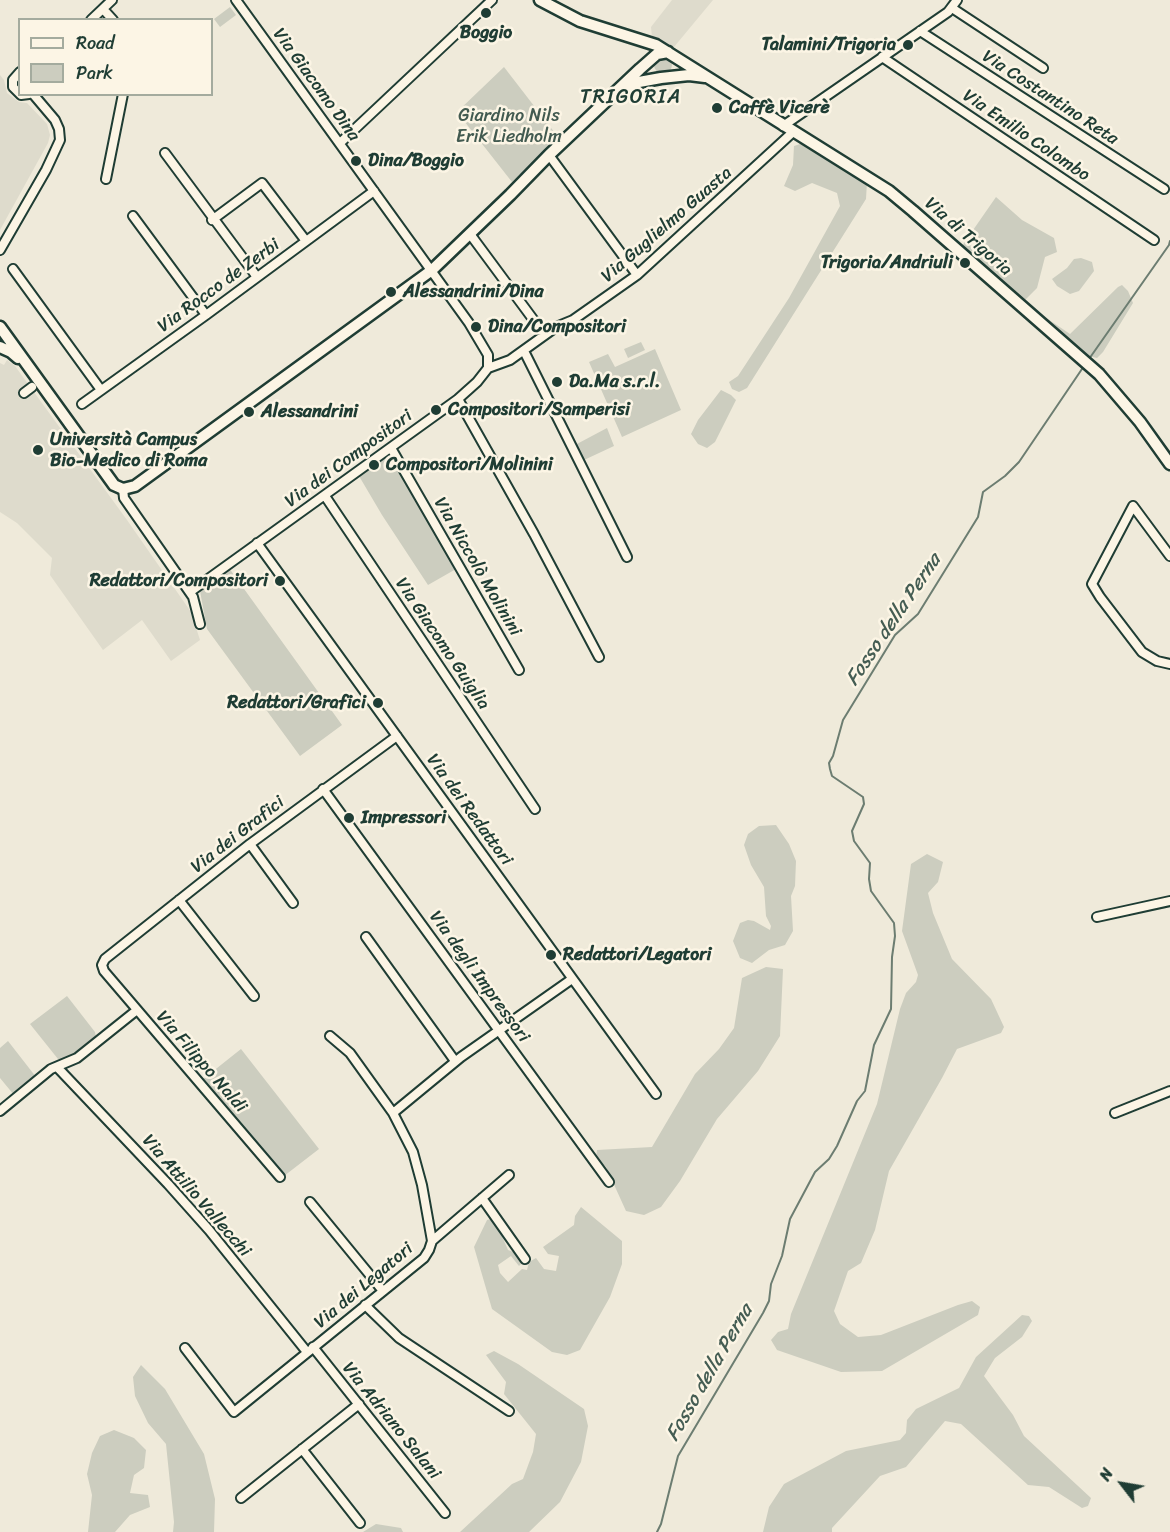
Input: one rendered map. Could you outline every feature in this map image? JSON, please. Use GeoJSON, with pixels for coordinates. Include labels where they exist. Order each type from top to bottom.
{"type":"FeatureCollection","features":[{"type":"Feature","properties":{"kind":"street"},"geometry":{"type":"LineString","coordinates":[[94,18],[112,0]]}},
{"type":"Feature","properties":{"kind":"street","name":"Via Giacomo Dina"},"geometry":{"type":"LineString","coordinates":[[236,0],[432,270],[483,345],[488,355],[488,368]]}},
{"type":"Feature","properties":{"kind":"street"},"geometry":{"type":"LineString","coordinates":[[340,143],[492,0]]}},
{"type":"Feature","properties":{"kind":"street","name":"Via di Trigoria"},"geometry":{"type":"LineString","coordinates":[[540,0],[580,21],[656,45],[884,188],[908,206],[1099,374],[1140,422],[1170,464]]}},
{"type":"Feature","properties":{"kind":"street"},"geometry":{"type":"LineString","coordinates":[[957,0],[952,8],[1043,68]]}},
{"type":"Feature","properties":{"kind":"street","name":"Via Guglielmo Guasta"},"geometry":{"type":"LineString","coordinates":[[524,351],[554,328],[573,320],[637,275],[788,129],[882,57],[952,8]]}},
{"type":"Feature","properties":{"kind":"street"},"geometry":{"type":"LineString","coordinates":[[103,9],[111,18]]}},
{"type":"Feature","properties":{"kind":"street","name":"Via Costantino Reta"},"geometry":{"type":"LineString","coordinates":[[920,31],[1164,189]]}},
{"type":"Feature","properties":{"kind":"street"},"geometry":{"type":"LineString","coordinates":[[642,39],[650,50],[653,73],[665,78]]}},
{"type":"Feature","properties":{"kind":"street"},"geometry":{"type":"LineString","coordinates":[[0,327],[114,485],[123,489],[135,486],[432,270],[549,155],[660,52],[671,55],[677,69],[665,78]]}},
{"type":"Feature","properties":{"kind":"street","name":"Via Emilio Colombo"},"geometry":{"type":"LineString","coordinates":[[882,57],[1154,240]]}},
{"type":"Feature","properties":{"kind":"street"},"geometry":{"type":"LineString","coordinates":[[18,74],[12,80],[13,87],[18,92]]}},
{"type":"Feature","properties":{"kind":"street"},"geometry":{"type":"LineString","coordinates":[[617,92],[632,85],[665,78],[689,75],[708,77]]}},
{"type":"Feature","properties":{"kind":"street"},"geometry":{"type":"LineString","coordinates":[[0,250],[46,170],[60,140],[57,122],[35,96]]}},
{"type":"Feature","properties":{"kind":"street"},"geometry":{"type":"LineString","coordinates":[[106,179],[123,96]]}},
{"type":"Feature","properties":{"kind":"street"},"geometry":{"type":"LineString","coordinates":[[165,153],[212,220],[257,277]]}},
{"type":"Feature","properties":{"kind":"street"},"geometry":{"type":"LineString","coordinates":[[549,155],[637,275]]}},
{"type":"Feature","properties":{"kind":"street"},"geometry":{"type":"LineString","coordinates":[[212,220],[262,183],[306,241]]}},
{"type":"Feature","properties":{"kind":"street","name":"Via Rocco de Zerbi"},"geometry":{"type":"LineString","coordinates":[[82,404],[374,191]]}},
{"type":"Feature","properties":{"kind":"street"},"geometry":{"type":"LineString","coordinates":[[133,216],[206,315]]}},
{"type":"Feature","properties":{"kind":"street"},"geometry":{"type":"LineString","coordinates":[[470,234],[541,330]]}},
{"type":"Feature","properties":{"kind":"street"},"geometry":{"type":"LineString","coordinates":[[12,269],[101,390]]}},
{"type":"Feature","properties":{"kind":"street"},"geometry":{"type":"LineString","coordinates":[[0,347],[11,352],[27,366]]}},
{"type":"Feature","properties":{"kind":"street"},"geometry":{"type":"LineString","coordinates":[[524,351],[627,557]]}},
{"type":"Feature","properties":{"kind":"street","name":"Via dei Compositori"},"geometry":{"type":"LineString","coordinates":[[190,592],[458,399],[477,382],[488,368],[507,362],[524,351]]}},
{"type":"Feature","properties":{"kind":"street"},"geometry":{"type":"LineString","coordinates":[[24,393],[32,387]]}},
{"type":"Feature","properties":{"kind":"street"},"geometry":{"type":"LineString","coordinates":[[458,399],[534,534],[599,657]]}},
{"type":"Feature","properties":{"kind":"street","name":"Via Niccolò Molinini"},"geometry":{"type":"LineString","coordinates":[[391,448],[519,670]]}},
{"type":"Feature","properties":{"kind":"street"},"geometry":{"type":"LineString","coordinates":[[123,489],[124,498],[190,592],[196,605],[200,624]]}},
{"type":"Feature","properties":{"kind":"street","name":"Via Giacomo Guiglia"},"geometry":{"type":"LineString","coordinates":[[325,496],[535,809]]}},
{"type":"Feature","properties":{"kind":"street"},"geometry":{"type":"LineString","coordinates":[[1170,556],[1133,506],[1092,586],[1142,652],[1157,661],[1170,664]]}},
{"type":"Feature","properties":{"kind":"street","name":"Via dei Redattori"},"geometry":{"type":"LineString","coordinates":[[257,543],[656,1094]]}},
{"type":"Feature","properties":{"kind":"street","name":"Via dei Grafici"},"geometry":{"type":"LineString","coordinates":[[102,964],[105,959],[250,844],[397,736]]}},
{"type":"Feature","properties":{"kind":"street","name":"Via degli Impressori"},"geometry":{"type":"LineString","coordinates":[[323,789],[609,1182]]}},
{"type":"Feature","properties":{"kind":"street"},"geometry":{"type":"LineString","coordinates":[[250,844],[293,903]]}},
{"type":"Feature","properties":{"kind":"street"},"geometry":{"type":"LineString","coordinates":[[179,900],[254,996]]}},
{"type":"Feature","properties":{"kind":"street"},"geometry":{"type":"LineString","coordinates":[[1096,917],[1170,901]]}},
{"type":"Feature","properties":{"kind":"street"},"geometry":{"type":"LineString","coordinates":[[366,937],[455,1061]]}},
{"type":"Feature","properties":{"kind":"street","name":"Via Filippo Naldi"},"geometry":{"type":"LineString","coordinates":[[102,964],[103,970],[280,1177]]}},
{"type":"Feature","properties":{"kind":"street"},"geometry":{"type":"LineString","coordinates":[[393,1113],[455,1061],[572,979]]}},
{"type":"Feature","properties":{"kind":"street"},"geometry":{"type":"LineString","coordinates":[[0,1111],[49,1070],[77,1058],[137,1010]]}},
{"type":"Feature","properties":{"kind":"street","name":"Via dei Legatori"},"geometry":{"type":"LineString","coordinates":[[185,1348],[234,1412],[424,1258],[429,1250],[432,1241],[418,1168],[409,1144],[393,1113],[350,1053],[330,1036]]}},
{"type":"Feature","properties":{"kind":"street","name":"Via Attilio Vallecchi"},"geometry":{"type":"LineString","coordinates":[[57,1066],[209,1230],[310,1350]]}},
{"type":"Feature","properties":{"kind":"street"},"geometry":{"type":"LineString","coordinates":[[1115,1113],[1170,1090]]}},
{"type":"Feature","properties":{"kind":"street"},"geometry":{"type":"LineString","coordinates":[[432,1241],[509,1175]]}},
{"type":"Feature","properties":{"kind":"street"},"geometry":{"type":"LineString","coordinates":[[482,1198],[525,1259]]}},
{"type":"Feature","properties":{"kind":"street"},"geometry":{"type":"LineString","coordinates":[[310,1202],[383,1291]]}},
{"type":"Feature","properties":{"kind":"street"},"geometry":{"type":"LineString","coordinates":[[365,1305],[399,1338],[509,1411]]}},
{"type":"Feature","properties":{"kind":"street","name":"Via Adriano Salani"},"geometry":{"type":"LineString","coordinates":[[310,1350],[358,1404],[445,1513]]}},
{"type":"Feature","properties":{"kind":"street"},"geometry":{"type":"LineString","coordinates":[[241,1498],[358,1404]]}},
{"type":"Feature","properties":{"kind":"street"},"geometry":{"type":"LineString","coordinates":[[302,1449],[360,1523]]}},
{"type":"Feature","properties":{"kind":"shaded area"},"geometry":{"type":"Polygon","coordinates":[[[672,0],[713,0],[674,47],[652,37],[651,27],[672,0]]]}},
{"type":"Feature","properties":{"kind":"shaded area"},"geometry":{"type":"Polygon","coordinates":[[[0,75],[4,80],[7,93],[19,102],[27,103],[47,124],[50,135],[48,143],[0,230],[0,75]]]}},
{"type":"Feature","properties":{"kind":"shaded area","name":"Università Campus Bio-Medico di Roma"},"geometry":{"type":"Polygon","coordinates":[[[7,360],[15,366],[191,612],[200,640],[171,661],[142,620],[103,650],[50,575],[52,558],[17,523],[0,512],[0,363],[4,365],[7,360]]]}},
{"type":"Feature","properties":{"kind":"green space"},"geometry":{"type":"Polygon","coordinates":[[[230,7],[236,15],[220,27],[214,19],[230,7]]]}},
{"type":"Feature","properties":{"kind":"green space"},"geometry":{"type":"Polygon","coordinates":[[[659,56],[667,56],[672,61],[670,72],[659,74],[654,69],[654,61],[659,56]]]}},
{"type":"Feature","properties":{"kind":"green space","name":"Giardino Nils Erik Liedholm"},"geometry":{"type":"Polygon","coordinates":[[[504,67],[558,137],[512,182],[457,112],[504,67]]]}},
{"type":"Feature","properties":{"kind":"green space"},"geometry":{"type":"Polygon","coordinates":[[[803,143],[867,182],[866,199],[747,388],[739,392],[732,389],[729,382],[738,376],[789,298],[840,206],[837,193],[812,183],[795,191],[784,186],[793,165],[794,146],[803,143]]]}},
{"type":"Feature","properties":{"kind":"green space"},"geometry":{"type":"Polygon","coordinates":[[[996,197],[1022,220],[1054,238],[1057,252],[1045,257],[1037,288],[1025,300],[1012,292],[967,254],[962,246],[996,197]]]}},
{"type":"Feature","properties":{"kind":"green space"},"geometry":{"type":"Polygon","coordinates":[[[1081,258],[1092,262],[1094,271],[1079,291],[1070,294],[1057,286],[1052,279],[1067,268],[1074,259],[1081,258]]]}},
{"type":"Feature","properties":{"kind":"green space"},"geometry":{"type":"Polygon","coordinates":[[[1122,285],[1128,291],[1133,303],[1097,358],[1084,355],[1040,317],[1042,315],[1070,334],[1122,285]]]}},
{"type":"Feature","properties":{"kind":"green space"},"geometry":{"type":"Polygon","coordinates":[[[641,342],[645,350],[628,358],[624,349],[641,342]]]}},
{"type":"Feature","properties":{"kind":"green space"},"geometry":{"type":"Polygon","coordinates":[[[655,349],[681,410],[622,437],[589,362],[608,354],[615,367],[655,349]]]}},
{"type":"Feature","properties":{"kind":"green space"},"geometry":{"type":"Polygon","coordinates":[[[721,390],[736,400],[715,442],[707,448],[698,444],[691,434],[698,420],[721,390]]]}},
{"type":"Feature","properties":{"kind":"green space"},"geometry":{"type":"Polygon","coordinates":[[[607,428],[614,446],[584,460],[575,445],[607,428]]]}},
{"type":"Feature","properties":{"kind":"green space"},"geometry":{"type":"Polygon","coordinates":[[[386,455],[392,458],[456,569],[428,585],[359,476],[386,455]]]}},
{"type":"Feature","properties":{"kind":"green space"},"geometry":{"type":"Polygon","coordinates":[[[229,568],[342,725],[300,756],[207,629],[200,591],[229,568]]]}},
{"type":"Feature","properties":{"kind":"green space"},"geometry":{"type":"Polygon","coordinates":[[[776,825],[789,844],[796,861],[795,886],[791,896],[793,931],[785,945],[769,950],[752,963],[740,958],[733,941],[740,923],[748,920],[754,921],[770,930],[771,926],[766,916],[764,887],[751,865],[744,845],[748,834],[759,826],[776,825]]]}},
{"type":"Feature","properties":{"kind":"green space"},"geometry":{"type":"Polygon","coordinates":[[[927,854],[943,862],[938,882],[928,893],[933,913],[952,959],[991,999],[1004,1027],[1001,1033],[957,1049],[889,1171],[875,1230],[861,1263],[848,1271],[834,1311],[840,1324],[858,1337],[881,1335],[972,1301],[980,1307],[978,1315],[882,1371],[841,1372],[777,1350],[771,1340],[778,1332],[788,1329],[791,1314],[877,1104],[900,1009],[906,993],[916,982],[918,975],[902,931],[911,864],[927,854]]]}},
{"type":"Feature","properties":{"kind":"green space"},"geometry":{"type":"Polygon","coordinates":[[[766,967],[783,969],[780,1036],[758,1071],[717,1119],[680,1181],[661,1207],[644,1215],[626,1211],[606,1167],[596,1158],[597,1150],[652,1147],[695,1074],[719,1049],[734,1028],[742,978],[766,967]]]}},
{"type":"Feature","properties":{"kind":"green space"},"geometry":{"type":"Polygon","coordinates":[[[67,996],[95,1032],[96,1037],[63,1061],[58,1059],[30,1024],[67,996]]]}},
{"type":"Feature","properties":{"kind":"green space"},"geometry":{"type":"Polygon","coordinates":[[[8,1041],[36,1077],[14,1095],[0,1078],[0,1048],[8,1041]]]}},
{"type":"Feature","properties":{"kind":"green space"},"geometry":{"type":"Polygon","coordinates":[[[241,1049],[319,1149],[284,1176],[202,1080],[241,1049]]]}},
{"type":"Feature","properties":{"kind":"green space"},"geometry":{"type":"Polygon","coordinates":[[[581,1207],[622,1241],[622,1264],[610,1297],[580,1350],[567,1355],[552,1352],[492,1309],[474,1247],[487,1220],[494,1218],[508,1250],[516,1253],[523,1262],[519,1266],[511,1256],[498,1265],[500,1273],[508,1282],[522,1269],[527,1270],[529,1262],[536,1258],[544,1269],[556,1271],[559,1256],[548,1254],[543,1247],[574,1225],[575,1216],[581,1207]]]}},
{"type":"Feature","properties":{"kind":"green space"},"geometry":{"type":"Polygon","coordinates":[[[1022,1315],[1029,1316],[1032,1321],[1022,1337],[995,1358],[984,1376],[1013,1415],[1024,1436],[1091,1498],[1088,1506],[1082,1508],[1049,1487],[1028,1485],[961,1424],[945,1421],[906,1467],[880,1476],[832,1528],[832,1532],[763,1532],[769,1507],[784,1484],[846,1451],[900,1440],[906,1433],[907,1420],[916,1409],[959,1388],[976,1357],[1022,1315]]]}},
{"type":"Feature","properties":{"kind":"green space"},"geometry":{"type":"Polygon","coordinates":[[[494,1351],[518,1364],[584,1409],[588,1426],[581,1462],[560,1502],[529,1532],[460,1532],[512,1484],[523,1479],[533,1452],[536,1434],[504,1394],[506,1382],[486,1355],[494,1351]]]}},
{"type":"Feature","properties":{"kind":"green space"},"geometry":{"type":"Polygon","coordinates":[[[141,1365],[165,1389],[204,1454],[215,1499],[214,1532],[173,1532],[166,1444],[148,1423],[135,1396],[133,1377],[141,1365]]]}},
{"type":"Feature","properties":{"kind":"green space"},"geometry":{"type":"Polygon","coordinates":[[[114,1430],[134,1438],[146,1450],[144,1468],[134,1475],[130,1493],[148,1495],[150,1507],[130,1515],[115,1532],[88,1532],[92,1495],[87,1474],[92,1453],[100,1436],[114,1430]]]}},
{"type":"Feature","properties":{"kind":"green space"},"geometry":{"type":"Polygon","coordinates":[[[376,1524],[401,1528],[403,1532],[363,1532],[376,1524]]]}},
{"type":"Feature","properties":{"kind":"waterway","name":"Fosso della Perna"},"geometry":{"type":"LineString","coordinates":[[1089,359],[1170,241]]}},
{"type":"Feature","properties":{"kind":"waterway","name":"Fosso della Perna"},"geometry":{"type":"LineString","coordinates":[[657,1532],[678,1456],[769,1301],[771,1284],[782,1256],[790,1219],[815,1172],[829,1159],[837,1146],[857,1101],[865,1091],[874,1045],[891,1009],[894,923],[871,891],[870,863],[854,841],[852,831],[864,804],[863,797],[832,776],[829,763],[843,720],[895,635],[918,614],[978,517],[983,492],[1019,462],[1084,366]]}},
{"type":"Feature","properties":{"kind":"place","name":"Boggio"},"geometry":{"type":"Point","coordinates":[486,13]}},
{"type":"Feature","properties":{"kind":"place","name":"Talamini/Trigoria"},"geometry":{"type":"Point","coordinates":[908,45]}},
{"type":"Feature","properties":{"kind":"place","name":"Caffè Vicerè"},"geometry":{"type":"Point","coordinates":[717,108]}},
{"type":"Feature","properties":{"kind":"place","name":"Dina/Boggio"},"geometry":{"type":"Point","coordinates":[356,161]}},
{"type":"Feature","properties":{"kind":"place","name":"Trigoria/Andriuli"},"geometry":{"type":"Point","coordinates":[965,263]}},
{"type":"Feature","properties":{"kind":"place","name":"Alessandrini/Dina"},"geometry":{"type":"Point","coordinates":[391,292]}},
{"type":"Feature","properties":{"kind":"place","name":"Dina/Compositori"},"geometry":{"type":"Point","coordinates":[476,327]}},
{"type":"Feature","properties":{"kind":"place","name":"Da.Ma s.r.l."},"geometry":{"type":"Point","coordinates":[557,382]}},
{"type":"Feature","properties":{"kind":"place","name":"Compositori/Samperisi"},"geometry":{"type":"Point","coordinates":[436,410]}},
{"type":"Feature","properties":{"kind":"place","name":"Alessandrini"},"geometry":{"type":"Point","coordinates":[249,412]}},
{"type":"Feature","properties":{"kind":"place","name":"Università Campus Bio-Medico di Roma"},"geometry":{"type":"Point","coordinates":[38,450]}},
{"type":"Feature","properties":{"kind":"place","name":"Compositori/Molinini"},"geometry":{"type":"Point","coordinates":[374,465]}},
{"type":"Feature","properties":{"kind":"place","name":"Redattori/Compositori"},"geometry":{"type":"Point","coordinates":[280,581]}},
{"type":"Feature","properties":{"kind":"place","name":"Redattori/Grafici"},"geometry":{"type":"Point","coordinates":[378,703]}},
{"type":"Feature","properties":{"kind":"place","name":"Impressori"},"geometry":{"type":"Point","coordinates":[349,818]}},
{"type":"Feature","properties":{"kind":"place","name":"Redattori/Legatori"},"geometry":{"type":"Point","coordinates":[551,955]}},
{"type":"Feature","properties":{"kind":"district","name":"TRIGORIA"},"geometry":{"type":"Point","coordinates":[631,98]}}]}
